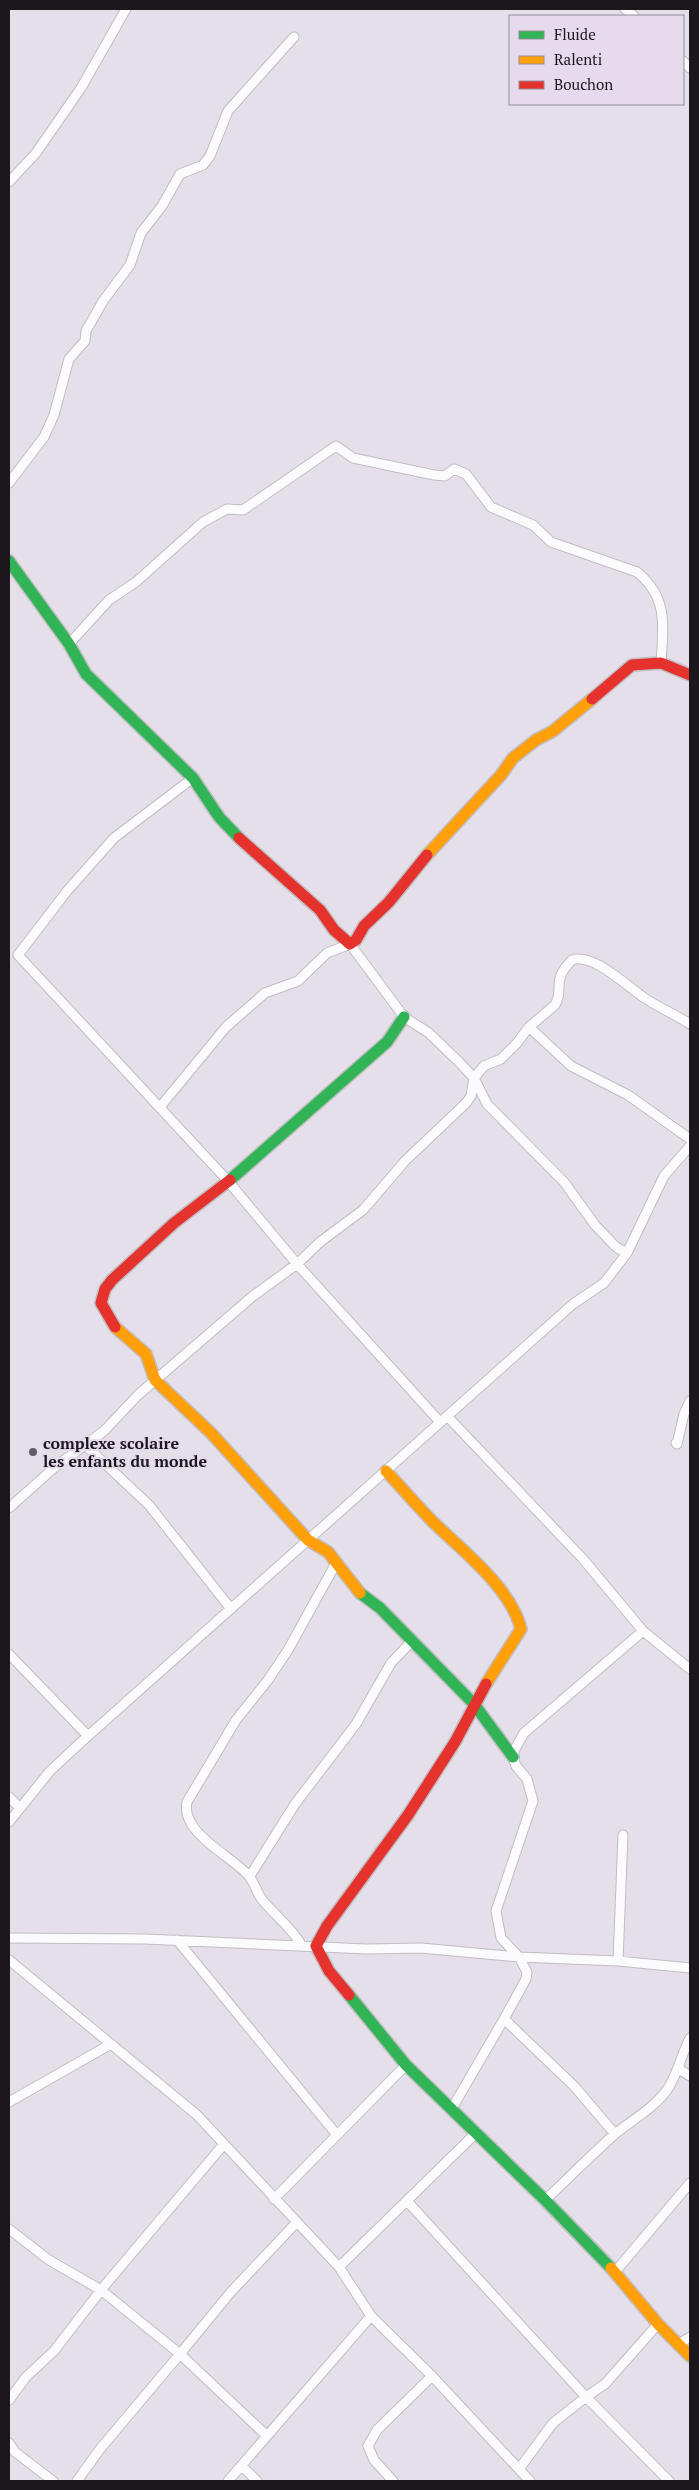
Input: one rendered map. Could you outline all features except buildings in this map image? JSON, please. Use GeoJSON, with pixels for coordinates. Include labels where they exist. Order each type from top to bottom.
{"type":"FeatureCollection","features":[{"type":"Feature","properties":{"kind":"street"},"geometry":{"type":"LineString","coordinates":[[9,182],[36,153],[81,88],[126,9]]}},
{"type":"Feature","properties":{"kind":"street"},"geometry":{"type":"LineString","coordinates":[[9,483],[44,437],[54,415],[69,359],[85,342],[86,331],[103,301],[130,265],[141,233],[162,206],[180,174],[197,169],[210,156],[228,111],[294,37]]}},
{"type":"Feature","properties":{"kind":"street"},"geometry":{"type":"LineString","coordinates":[[69,644],[109,600],[136,582],[202,522],[227,509],[243,510],[336,446],[353,458],[434,475],[445,476],[454,469],[466,474],[491,506],[533,525],[550,542],[637,572],[646,580],[658,596],[664,618],[661,663]]}},
{"type":"Feature","properties":{"kind":"street"},"geometry":{"type":"LineString","coordinates":[[9,561],[69,644],[86,674],[120,708],[143,727],[193,778],[219,817],[243,842],[320,910],[334,930],[350,944],[404,1017],[429,1033],[474,1078],[486,1104],[564,1182],[595,1225],[616,1247],[627,1253]]}},
{"type":"Feature","properties":{"kind":"street"},"geometry":{"type":"LineString","coordinates":[[160,1106],[226,1027],[265,993],[298,981],[328,953],[356,940],[364,926],[389,902],[440,838],[500,775],[513,758],[536,740],[553,731],[632,665],[661,663],[690,675]]}},
{"type":"Feature","properties":{"kind":"street"},"geometry":{"type":"LineString","coordinates":[[193,778],[114,838],[67,891],[18,954],[228,1181],[297,1264],[444,1419],[583,1559],[643,1632],[690,1668]]}},
{"type":"Feature","properties":{"kind":"street"},"geometry":{"type":"LineString","coordinates":[[9,1508],[55,1467],[104,1431],[155,1380],[253,1296],[297,1264],[320,1242],[363,1210],[405,1160],[466,1102],[471,1096],[474,1078],[484,1066],[501,1059],[517,1044],[529,1027],[555,1005],[558,1001],[559,977],[565,967],[575,959],[589,961],[605,969],[647,999],[690,1024]]}},
{"type":"Feature","properties":{"kind":"street"},"geometry":{"type":"LineString","coordinates":[[404,1017],[387,1042],[285,1134],[174,1223],[112,1280],[102,1296],[101,1303],[107,1318],[146,1354],[155,1380],[211,1433],[308,1540],[328,1552],[335,1565],[356,1590],[380,1608],[474,1704],[527,1779],[533,1800],[496,1912],[501,1938],[519,1957],[527,1972],[526,1979],[451,2110]]}},
{"type":"Feature","properties":{"kind":"street"},"geometry":{"type":"LineString","coordinates":[[529,1027],[570,1066],[628,1096],[690,1139]]}},
{"type":"Feature","properties":{"kind":"street"},"geometry":{"type":"LineString","coordinates":[[9,1822],[19,1807],[50,1771],[88,1736],[573,1304],[604,1283],[627,1253],[664,1176],[690,1146]]}},
{"type":"Feature","properties":{"kind":"street"},"geometry":{"type":"LineString","coordinates":[[676,1443],[684,1414],[690,1401]]}},
{"type":"Feature","properties":{"kind":"street"},"geometry":{"type":"LineString","coordinates":[[85,1444],[149,1504],[230,1609]]}},
{"type":"Feature","properties":{"kind":"street"},"geometry":{"type":"LineString","coordinates":[[316,1946],[327,1926],[408,1816],[456,1742],[474,1704],[520,1633],[521,1624],[499,1589],[462,1547],[433,1522],[386,1471]]}},
{"type":"Feature","properties":{"kind":"street"},"geometry":{"type":"LineString","coordinates":[[302,1946],[295,1933],[264,1902],[250,1876],[215,1849],[201,1835],[186,1814],[187,1802],[236,1720],[268,1680],[288,1650],[335,1565]]}},
{"type":"Feature","properties":{"kind":"street"},"geometry":{"type":"LineString","coordinates":[[513,1758],[515,1749],[524,1733],[643,1632]]}},
{"type":"Feature","properties":{"kind":"street"},"geometry":{"type":"LineString","coordinates":[[250,1876],[295,1804],[356,1724],[391,1663],[412,1641]]}},
{"type":"Feature","properties":{"kind":"street"},"geometry":{"type":"LineString","coordinates":[[9,1654],[88,1736]]}},
{"type":"Feature","properties":{"kind":"street"},"geometry":{"type":"LineString","coordinates":[[9,1797],[19,1807]]}},
{"type":"Feature","properties":{"kind":"street"},"geometry":{"type":"LineString","coordinates":[[618,1961],[623,1835]]}},
{"type":"Feature","properties":{"kind":"street"},"geometry":{"type":"LineString","coordinates":[[9,1938],[178,1940],[366,1949],[421,1948],[519,1957],[618,1961],[690,1968]]}},
{"type":"Feature","properties":{"kind":"street"},"geometry":{"type":"LineString","coordinates":[[178,1940],[337,2135]]}},
{"type":"Feature","properties":{"kind":"street"},"geometry":{"type":"LineString","coordinates":[[316,1946],[329,1971],[406,2065],[545,2200],[615,2272],[658,2324],[690,2356]]}},
{"type":"Feature","properties":{"kind":"street"},"geometry":{"type":"LineString","coordinates":[[9,1960],[197,2115],[339,2267],[370,2316],[432,2376],[470,2419],[530,2481]]}},
{"type":"Feature","properties":{"kind":"street"},"geometry":{"type":"LineString","coordinates":[[504,2019],[574,2086],[615,2134]]}},
{"type":"Feature","properties":{"kind":"street"},"geometry":{"type":"LineString","coordinates":[[545,2200],[615,2134],[656,2102],[667,2090],[679,2069],[681,2056],[690,2038]]}},
{"type":"Feature","properties":{"kind":"street"},"geometry":{"type":"LineString","coordinates":[[9,2102],[111,2044]]}},
{"type":"Feature","properties":{"kind":"street"},"geometry":{"type":"LineString","coordinates":[[274,2199],[406,2065]]}},
{"type":"Feature","properties":{"kind":"street"},"geometry":{"type":"LineString","coordinates":[[679,2069],[690,2076]]}},
{"type":"Feature","properties":{"kind":"street"},"geometry":{"type":"LineString","coordinates":[[339,2267],[476,2133]]}},
{"type":"Feature","properties":{"kind":"street"},"geometry":{"type":"LineString","coordinates":[[9,2400],[26,2377],[54,2351],[101,2290],[224,2144]]}},
{"type":"Feature","properties":{"kind":"street"},"geometry":{"type":"LineString","coordinates":[[615,2272],[690,2182]]}},
{"type":"Feature","properties":{"kind":"street"},"geometry":{"type":"LineString","coordinates":[[407,2201],[586,2397],[669,2481]]}},
{"type":"Feature","properties":{"kind":"street"},"geometry":{"type":"LineString","coordinates":[[76,2481],[100,2449],[230,2293],[296,2223]]}},
{"type":"Feature","properties":{"kind":"street"},"geometry":{"type":"LineString","coordinates":[[9,2229],[49,2260],[101,2290],[180,2354],[267,2436]]}},
{"type":"Feature","properties":{"kind":"street"},"geometry":{"type":"LineString","coordinates":[[228,2481],[370,2316]]}},
{"type":"Feature","properties":{"kind":"street"},"geometry":{"type":"LineString","coordinates":[[519,2469],[553,2423],[605,2384],[658,2324]]}},
{"type":"Feature","properties":{"kind":"street"},"geometry":{"type":"LineString","coordinates":[[679,2344],[690,2337]]}},
{"type":"Feature","properties":{"kind":"street"},"geometry":{"type":"LineString","coordinates":[[393,2481],[374,2460],[368,2446],[377,2430],[432,2376]]}},
{"type":"Feature","properties":{"kind":"street"},"geometry":{"type":"LineString","coordinates":[[9,2443],[15,2452],[53,2481]]}},
{"type":"Feature","properties":{"kind":"street"},"geometry":{"type":"LineString","coordinates":[[242,2466],[257,2481]]}},
{"type":"Feature","properties":{"kind":"traffic: fast"},"geometry":{"type":"LineString","coordinates":[[9,561],[69,644],[86,674],[193,778],[219,817],[239,838]]}},
{"type":"Feature","properties":{"kind":"traffic: fast"},"geometry":{"type":"LineString","coordinates":[[230,1180],[387,1042],[404,1017]]}},
{"type":"Feature","properties":{"kind":"traffic: fast"},"geometry":{"type":"LineString","coordinates":[[360,1593],[380,1608],[474,1704],[513,1757]]}},
{"type":"Feature","properties":{"kind":"traffic: fast"},"geometry":{"type":"LineString","coordinates":[[349,1995],[406,2065],[545,2200],[611,2268]]}},
{"type":"Feature","properties":{"kind":"traffic: slow"},"geometry":{"type":"LineString","coordinates":[[427,855],[501,775],[513,758],[536,740],[553,731],[592,699]]}},
{"type":"Feature","properties":{"kind":"traffic: slow"},"geometry":{"type":"LineString","coordinates":[[115,1327],[146,1354],[155,1380],[211,1433],[308,1540],[328,1552],[360,1593]]}},
{"type":"Feature","properties":{"kind":"traffic: slow"},"geometry":{"type":"LineString","coordinates":[[386,1471],[433,1522],[497,1585],[516,1614],[521,1629],[486,1684]]}},
{"type":"Feature","properties":{"kind":"traffic: slow"},"geometry":{"type":"LineString","coordinates":[[611,2268],[658,2324],[690,2356]]}},
{"type":"Feature","properties":{"kind":"traffic: jam"},"geometry":{"type":"LineString","coordinates":[[592,699],[632,665],[661,663],[690,675]]}},
{"type":"Feature","properties":{"kind":"traffic: jam"},"geometry":{"type":"LineString","coordinates":[[239,838],[320,910],[334,930],[350,944],[356,940],[364,926],[389,902],[427,855]]}},
{"type":"Feature","properties":{"kind":"traffic: jam"},"geometry":{"type":"LineString","coordinates":[[115,1327],[101,1303],[105,1289],[112,1280],[174,1223],[230,1180]]}},
{"type":"Feature","properties":{"kind":"traffic: jam"},"geometry":{"type":"LineString","coordinates":[[349,1995],[329,1971],[316,1946],[327,1926],[408,1815],[455,1742],[486,1684]]}},
{"type":"Feature","properties":{"kind":"place","name":"complexe scolaire les enfants du monde"},"geometry":{"type":"Point","coordinates":[33,1452]}}]}
